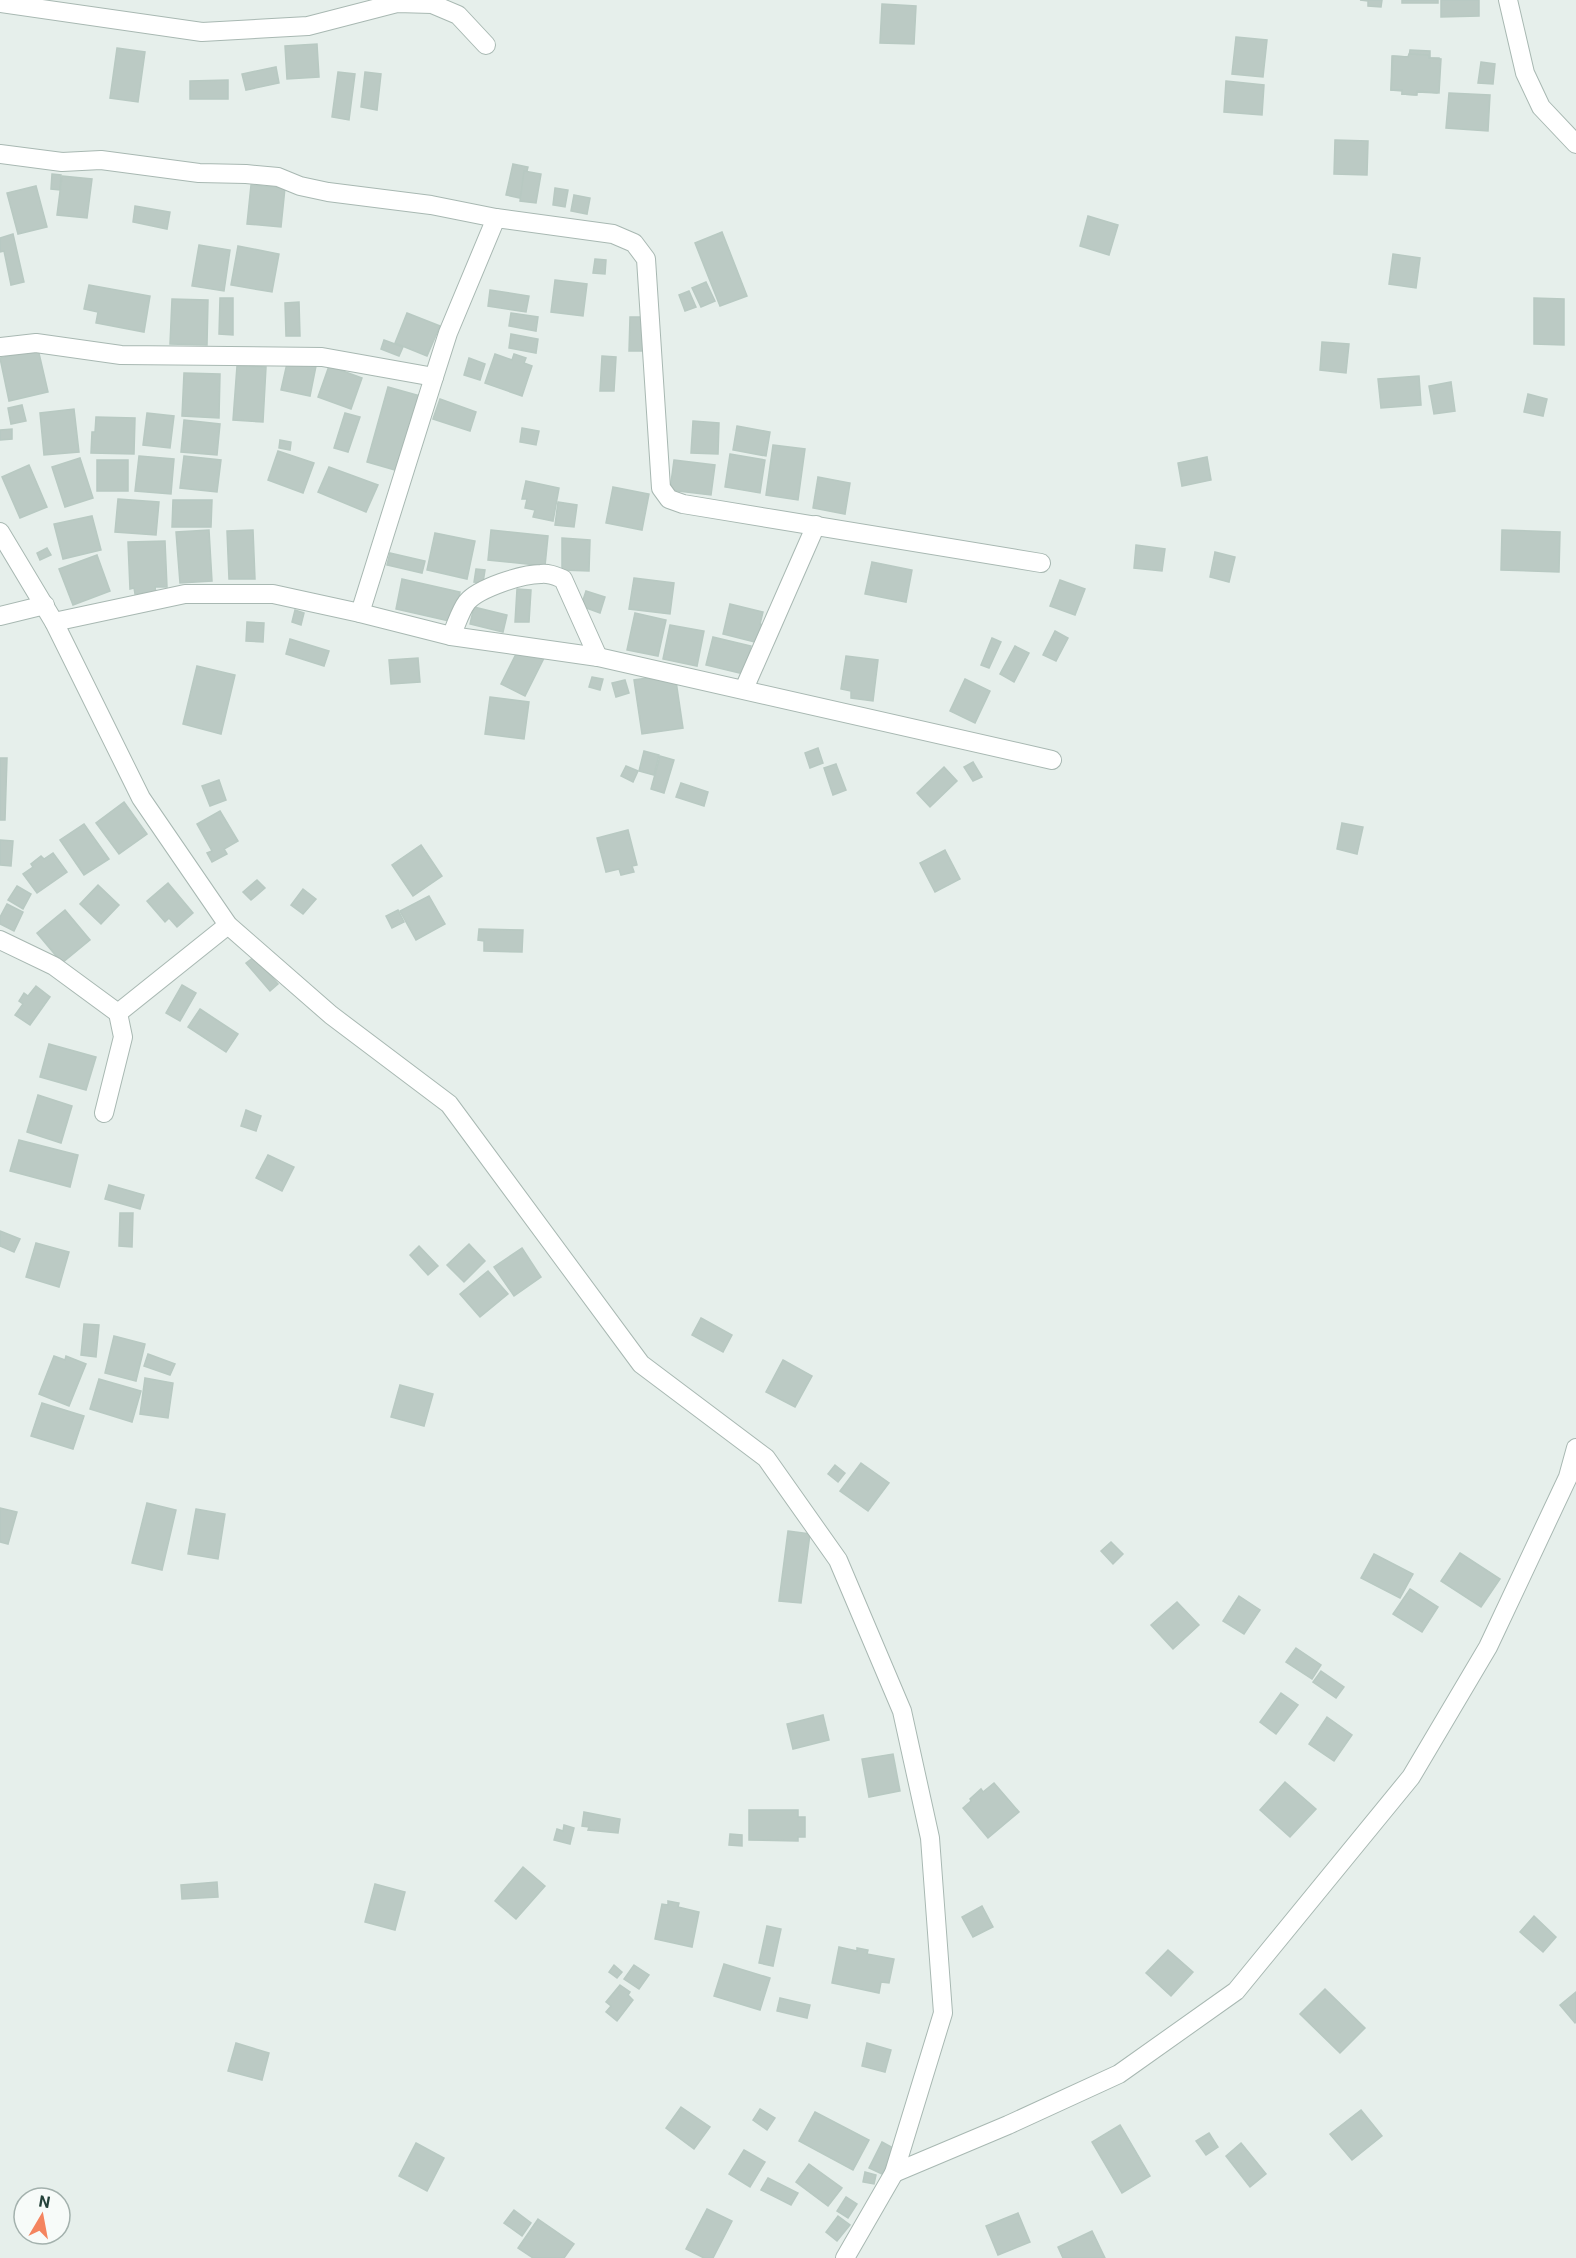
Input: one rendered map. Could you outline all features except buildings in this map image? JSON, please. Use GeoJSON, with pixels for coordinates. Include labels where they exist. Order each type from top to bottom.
{"type":"FeatureCollection","features":[{"type":"Feature","properties":{"kind":"street"},"geometry":{"type":"LineString","coordinates":[[1508,0],[1525,73],[1541,107],[1576,144]]}},
{"type":"Feature","properties":{"kind":"street"},"geometry":{"type":"LineString","coordinates":[[0,3],[201,32],[308,26],[397,3],[432,4],[458,15],[486,45]]}},
{"type":"Feature","properties":{"kind":"street"},"geometry":{"type":"LineString","coordinates":[[0,154],[62,162],[101,160],[199,173],[278,177],[300,186],[328,192],[431,205],[496,218],[614,234],[634,243],[646,259],[661,488],[669,499],[683,504],[1041,563]]}},
{"type":"Feature","properties":{"kind":"street"},"geometry":{"type":"LineString","coordinates":[[360,613],[448,333],[496,218]]}},
{"type":"Feature","properties":{"kind":"street"},"geometry":{"type":"LineString","coordinates":[[0,347],[36,344],[121,355],[322,357],[434,377]]}},
{"type":"Feature","properties":{"kind":"street"},"geometry":{"type":"LineString","coordinates":[[744,689],[816,525]]}},
{"type":"Feature","properties":{"kind":"street"},"geometry":{"type":"LineString","coordinates":[[0,532],[45,605],[141,798],[228,925],[331,1015],[449,1104],[641,1364],[766,1458],[838,1560],[902,1711],[930,1838],[943,2013],[894,2173],[845,2258]]}},
{"type":"Feature","properties":{"kind":"street"},"geometry":{"type":"LineString","coordinates":[[451,636],[468,602],[484,591],[508,580],[539,573],[553,574],[563,579],[598,657]]}},
{"type":"Feature","properties":{"kind":"street"},"geometry":{"type":"LineString","coordinates":[[54,622],[184,594],[273,594],[451,636],[598,657],[1052,760]]}},
{"type":"Feature","properties":{"kind":"street"},"geometry":{"type":"LineString","coordinates":[[0,616],[45,605]]}},
{"type":"Feature","properties":{"kind":"street"},"geometry":{"type":"LineString","coordinates":[[118,1013],[228,925]]}},
{"type":"Feature","properties":{"kind":"street"},"geometry":{"type":"LineString","coordinates":[[0,940],[54,966],[118,1013],[123,1037],[104,1113]]}},
{"type":"Feature","properties":{"kind":"street"},"geometry":{"type":"LineString","coordinates":[[894,2173],[1008,2125],[1119,2074],[1236,1991],[1410,1777],[1488,1647],[1568,1477],[1576,1448]]}}]}
